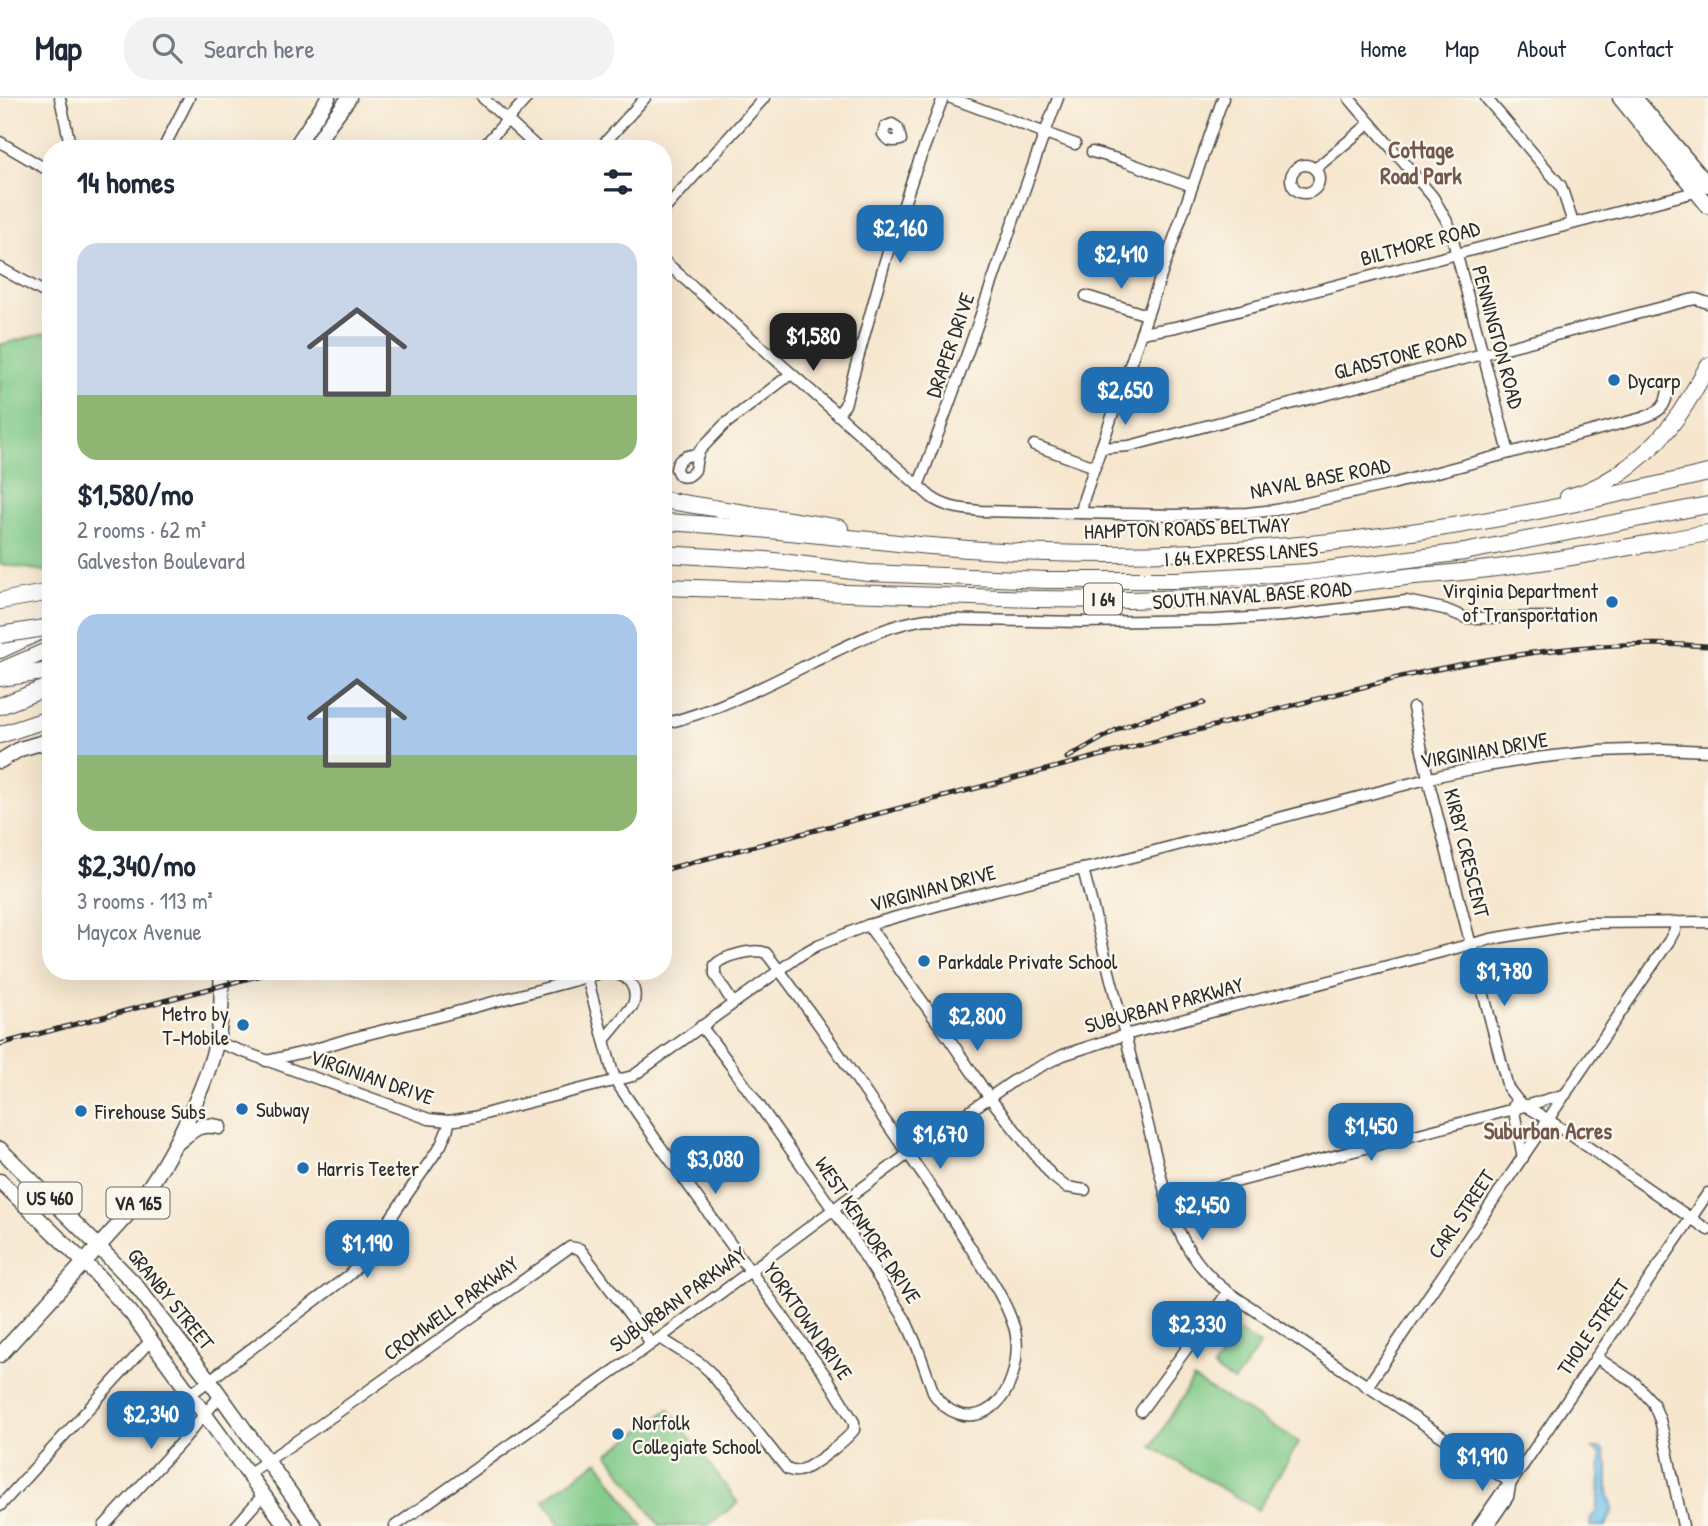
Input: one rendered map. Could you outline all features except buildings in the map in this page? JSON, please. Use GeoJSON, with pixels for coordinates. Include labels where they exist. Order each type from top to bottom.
{"type":"FeatureCollection","features":[{"type":"Feature","properties":{"kind":"highway"},"geometry":{"type":"LineString","coordinates":[[1476,522],[1577,495],[1629,466],[1646,452],[1675,420],[1708,366]]}},
{"type":"Feature","properties":{"kind":"highway","name":"HAMPTON ROADS BELTWAY"},"geometry":{"type":"LineString","coordinates":[[672,523],[986,551],[1175,554],[1259,549],[1412,532],[1584,502],[1708,473]]}},
{"type":"Feature","properties":{"kind":"highway"},"geometry":{"type":"LineString","coordinates":[[672,501],[883,535],[1107,554]]}},
{"type":"Feature","properties":{"kind":"highway","name":"I 64 EXPRESS LANES"},"geometry":{"type":"LineString","coordinates":[[898,573],[1109,581],[1308,572],[1464,552],[1708,505]]}},
{"type":"Feature","properties":{"kind":"highway"},"geometry":{"type":"LineString","coordinates":[[672,532],[695,533],[756,529]]}},
{"type":"Feature","properties":{"kind":"highway","name":"I 64"},"geometry":{"type":"LineString","coordinates":[[672,587],[1037,599],[1248,596],[1440,575],[1579,556],[1708,533]]}},
{"type":"Feature","properties":{"kind":"highway"},"geometry":{"type":"LineString","coordinates":[[1440,575],[1474,577],[1515,572],[1708,541]]}},
{"type":"Feature","properties":{"kind":"highway"},"geometry":{"type":"LineString","coordinates":[[672,550],[757,555],[898,573]]}},
{"type":"Feature","properties":{"kind":"highway"},"geometry":{"type":"LineString","coordinates":[[672,555],[766,560],[868,573],[898,573]]}},
{"type":"Feature","properties":{"kind":"highway"},"geometry":{"type":"LineString","coordinates":[[672,597],[765,590]]}},
{"type":"Feature","properties":{"kind":"highway"},"geometry":{"type":"LineString","coordinates":[[0,601],[42,594]]}},
{"type":"Feature","properties":{"kind":"highway"},"geometry":{"type":"LineString","coordinates":[[0,635],[42,628]]}},
{"type":"Feature","properties":{"kind":"highway"},"geometry":{"type":"LineString","coordinates":[[0,650],[42,631]]}},
{"type":"Feature","properties":{"kind":"highway"},"geometry":{"type":"LineString","coordinates":[[0,671],[42,653]]}},
{"type":"Feature","properties":{"kind":"highway"},"geometry":{"type":"LineString","coordinates":[[0,678],[42,672]]}},
{"type":"Feature","properties":{"kind":"highway"},"geometry":{"type":"LineString","coordinates":[[0,706],[42,690]]}},
{"type":"Feature","properties":{"kind":"highway"},"geometry":{"type":"LineString","coordinates":[[0,735],[42,721]]}},
{"type":"Feature","properties":{"kind":"main road"},"geometry":{"type":"LineString","coordinates":[[300,140],[328,98]]}},
{"type":"Feature","properties":{"kind":"main road"},"geometry":{"type":"LineString","coordinates":[[319,140],[349,98]]}},
{"type":"Feature","properties":{"kind":"main road"},"geometry":{"type":"LineString","coordinates":[[1620,98],[1705,186]]}},
{"type":"Feature","properties":{"kind":"main road"},"geometry":{"type":"LineString","coordinates":[[1635,98],[1705,186],[1708,206]]}},
{"type":"Feature","properties":{"kind":"main road"},"geometry":{"type":"LineString","coordinates":[[0,761],[20,749],[42,743]]}},
{"type":"Feature","properties":{"kind":"main road","name":"VA 165"},"geometry":{"type":"LineString","coordinates":[[0,1355],[143,1197],[173,1146],[201,1088],[216,1042],[222,1007],[221,980]]}},
{"type":"Feature","properties":{"kind":"main road"},"geometry":{"type":"LineString","coordinates":[[173,1146],[198,1127],[219,1127]]}},
{"type":"Feature","properties":{"kind":"main road","name":"GRANBY STREET"},"geometry":{"type":"LineString","coordinates":[[0,1149],[143,1293],[314,1526]]}},
{"type":"Feature","properties":{"kind":"main road","name":"GRANBY STREET"},"geometry":{"type":"LineString","coordinates":[[0,1181],[111,1289],[286,1526]]}},
{"type":"Feature","properties":{"kind":"street"},"geometry":{"type":"LineString","coordinates":[[60,98],[69,140]]}},
{"type":"Feature","properties":{"kind":"street"},"geometry":{"type":"LineString","coordinates":[[64,119],[69,98]]}},
{"type":"Feature","properties":{"kind":"street"},"geometry":{"type":"LineString","coordinates":[[167,140],[188,98]]}},
{"type":"Feature","properties":{"kind":"street"},"geometry":{"type":"LineString","coordinates":[[483,98],[529,140]]}},
{"type":"Feature","properties":{"kind":"street"},"geometry":{"type":"LineString","coordinates":[[489,140],[527,98]]}},
{"type":"Feature","properties":{"kind":"street"},"geometry":{"type":"LineString","coordinates":[[607,140],[645,98]]}},
{"type":"Feature","properties":{"kind":"street"},"geometry":{"type":"LineString","coordinates":[[672,201],[764,98]]}},
{"type":"Feature","properties":{"kind":"street"},"geometry":{"type":"LineString","coordinates":[[837,415],[845,405],[877,287],[913,177],[913,142],[943,98]]}},
{"type":"Feature","properties":{"kind":"street"},"geometry":{"type":"LineString","coordinates":[[951,98],[1075,144]]}},
{"type":"Feature","properties":{"kind":"street","name":"DRAPER DRIVE"},"geometry":{"type":"LineString","coordinates":[[918,486],[1058,98]]}},
{"type":"Feature","properties":{"kind":"street"},"geometry":{"type":"LineString","coordinates":[[1081,513],[1101,448],[1223,98]]}},
{"type":"Feature","properties":{"kind":"street","name":"PENNINGTON ROAD"},"geometry":{"type":"LineString","coordinates":[[1349,98],[1433,197],[1449,225],[1509,453]]}},
{"type":"Feature","properties":{"kind":"street"},"geometry":{"type":"LineString","coordinates":[[1486,98],[1560,186],[1573,223]]}},
{"type":"Feature","properties":{"kind":"street"},"geometry":{"type":"LineString","coordinates":[[1315,169],[1370,123]]}},
{"type":"Feature","properties":{"kind":"street"},"geometry":{"type":"LineString","coordinates":[[0,142],[42,167]]}},
{"type":"Feature","properties":{"kind":"street"},"geometry":{"type":"LineString","coordinates":[[1092,152],[1192,187]]}},
{"type":"Feature","properties":{"kind":"street","name":"BILTMORE ROAD"},"geometry":{"type":"LineString","coordinates":[[1141,333],[1176,327],[1705,186]]}},
{"type":"Feature","properties":{"kind":"street"},"geometry":{"type":"LineString","coordinates":[[0,268],[42,291]]}},
{"type":"Feature","properties":{"kind":"street"},"geometry":{"type":"LineString","coordinates":[[672,268],[918,486]]}},
{"type":"Feature","properties":{"kind":"street"},"geometry":{"type":"LineString","coordinates":[[1086,296],[1147,315]]}},
{"type":"Feature","properties":{"kind":"street","name":"GLADSTONE ROAD"},"geometry":{"type":"LineString","coordinates":[[1101,448],[1129,446],[1690,299],[1708,303]]}},
{"type":"Feature","properties":{"kind":"street"},"geometry":{"type":"LineString","coordinates":[[697,457],[705,444],[724,425],[792,374]]}},
{"type":"Feature","properties":{"kind":"street","name":"NAVAL BASE ROAD"},"geometry":{"type":"LineString","coordinates":[[918,486],[937,502],[981,511],[1174,515],[1276,510],[1363,491],[1642,418],[1656,413],[1664,404],[1668,387]]}},
{"type":"Feature","properties":{"kind":"street"},"geometry":{"type":"LineString","coordinates":[[1034,445],[1095,467]]}},
{"type":"Feature","properties":{"kind":"street","name":"SOUTH NAVAL BASE ROAD"},"geometry":{"type":"LineString","coordinates":[[672,722],[759,689],[883,629],[911,621],[1202,621],[1284,616],[1406,601],[1466,618],[1550,617]]}},
{"type":"Feature","properties":{"kind":"street","name":"KIRBY CRESCENT"},"geometry":{"type":"LineString","coordinates":[[1413,708],[1428,778],[1514,1110],[1523,1158]]}},
{"type":"Feature","properties":{"kind":"street","name":"VIRGINIAN DRIVE"},"geometry":{"type":"LineString","coordinates":[[216,1042],[429,1119],[449,1121],[482,1115],[626,1078],[639,1072],[818,945],[867,925],[1428,778],[1497,764],[1600,751],[1708,751]]}},
{"type":"Feature","properties":{"kind":"street"},"geometry":{"type":"LineString","coordinates":[[1083,869],[1167,1200],[1186,1246],[1204,1271],[1228,1292],[1511,1483]]}},
{"type":"Feature","properties":{"kind":"street","name":"CARL STREET"},"geometry":{"type":"LineString","coordinates":[[1367,1387],[1669,941],[1676,922]]}},
{"type":"Feature","properties":{"kind":"street","name":"SUBURBAN PARKWAY"},"geometry":{"type":"LineString","coordinates":[[395,1526],[750,1272],[908,1154],[1016,1079],[1063,1055],[1125,1035],[1471,944],[1529,932],[1587,923],[1708,922]]}},
{"type":"Feature","properties":{"kind":"street"},"geometry":{"type":"LineString","coordinates":[[867,925],[989,1097],[1052,1176],[1066,1187],[1085,1190]]}},
{"type":"Feature","properties":{"kind":"street"},"geometry":{"type":"LineString","coordinates":[[733,1003],[715,975],[715,965],[717,962],[761,950],[780,970],[908,1154]]}},
{"type":"Feature","properties":{"kind":"street"},"geometry":{"type":"LineString","coordinates":[[266,1061],[575,980]]}},
{"type":"Feature","properties":{"kind":"street","name":"YORKTOWN DRIVE"},"geometry":{"type":"LineString","coordinates":[[587,980],[615,1080],[828,1379],[854,1422],[852,1433],[835,1449],[801,1470],[793,1471],[785,1467],[710,1372],[700,1363],[655,1340]]}},
{"type":"Feature","properties":{"kind":"street"},"geometry":{"type":"LineString","coordinates":[[604,1040],[633,1005],[634,988],[628,980]]}},
{"type":"Feature","properties":{"kind":"street","name":"WEST KENMORE DRIVE"},"geometry":{"type":"LineString","coordinates":[[701,1026],[833,1209],[905,1319],[938,1401],[951,1412],[970,1416],[989,1409],[1005,1394],[1016,1357],[1014,1325],[991,1280],[908,1154]]}},
{"type":"Feature","properties":{"kind":"street"},"geometry":{"type":"LineString","coordinates":[[1508,1088],[1513,1096],[1526,1106],[1708,1230]]}},
{"type":"Feature","properties":{"kind":"street"},"geometry":{"type":"LineString","coordinates":[[1167,1200],[1514,1110],[1566,1094]]}},
{"type":"Feature","properties":{"kind":"street"},"geometry":{"type":"LineString","coordinates":[[191,1394],[318,1300],[357,1267],[441,1145],[449,1128],[449,1121]]}},
{"type":"Feature","properties":{"kind":"street","name":"THOLE STREET"},"geometry":{"type":"LineString","coordinates":[[1478,1526],[1511,1483],[1708,1193]]}},
{"type":"Feature","properties":{"kind":"street","name":"CROMWELL PARKWAY"},"geometry":{"type":"LineString","coordinates":[[248,1474],[570,1247],[580,1249],[655,1340]]}},
{"type":"Feature","properties":{"kind":"street"},"geometry":{"type":"LineString","coordinates":[[1141,1411],[1228,1292]]}},
{"type":"Feature","properties":{"kind":"street"},"geometry":{"type":"LineString","coordinates":[[0,1506],[151,1340]]}},
{"type":"Feature","properties":{"kind":"street"},"geometry":{"type":"LineString","coordinates":[[1596,1357],[1636,1383],[1653,1404],[1662,1425],[1683,1526]]}},
{"type":"Feature","properties":{"kind":"street"},"geometry":{"type":"LineString","coordinates":[[104,1526],[220,1396]]}},
{"type":"Feature","properties":{"kind":"street","name":"THOLE STREET"},"geometry":{"type":"LineString","coordinates":[[1488,1526],[1508,1497],[1511,1483]]}},
{"type":"Feature","properties":{"kind":"street"},"geometry":{"type":"LineString","coordinates":[[236,1526],[264,1495]]}},
{"type":"Feature","properties":{"kind":"green space"},"geometry":{"type":"Polygon","coordinates":[[[42,333],[42,571],[0,564],[0,345],[42,333]]]}},
{"type":"Feature","properties":{"kind":"green space"},"geometry":{"type":"Polygon","coordinates":[[[1239,1331],[1260,1345],[1234,1382],[1213,1368],[1239,1331]]]}},
{"type":"Feature","properties":{"kind":"green space"},"geometry":{"type":"Polygon","coordinates":[[[1193,1379],[1299,1442],[1258,1510],[1152,1447],[1193,1379]]]}},
{"type":"Feature","properties":{"kind":"green space"},"geometry":{"type":"Polygon","coordinates":[[[669,1409],[738,1503],[707,1526],[660,1526],[608,1454],[669,1409]]]}},
{"type":"Feature","properties":{"kind":"green space"},"geometry":{"type":"Polygon","coordinates":[[[598,1461],[643,1526],[562,1526],[543,1500],[598,1461]]]}},
{"type":"Feature","properties":{"kind":"water"},"geometry":{"type":"Polygon","coordinates":[[[1600,1448],[1604,1451],[1608,1466],[1608,1493],[1613,1509],[1606,1526],[1590,1526],[1599,1496],[1601,1455],[1593,1449],[1600,1448]]]}},
{"type":"Feature","properties":{"kind":"railway"},"geometry":{"type":"LineString","coordinates":[[672,868],[1401,677],[1477,661],[1553,650],[1630,645],[1708,646]]}},
{"type":"Feature","properties":{"kind":"railway"},"geometry":{"type":"LineString","coordinates":[[1067,758],[1118,729],[1204,703]]}},
{"type":"Feature","properties":{"kind":"railway"},"geometry":{"type":"LineString","coordinates":[[0,1044],[243,980]]}},
{"type":"Feature","properties":{"kind":"place","name":"Dycarp"},"geometry":{"type":"Point","coordinates":[1614,380]}},
{"type":"Feature","properties":{"kind":"place","name":"Virginia Department of Transportation"},"geometry":{"type":"Point","coordinates":[1612,602]}},
{"type":"Feature","properties":{"kind":"place","name":"Parkdale Private School"},"geometry":{"type":"Point","coordinates":[924,961]}},
{"type":"Feature","properties":{"kind":"place","name":"Metro by T-Mobile"},"geometry":{"type":"Point","coordinates":[243,1025]}},
{"type":"Feature","properties":{"kind":"place","name":"Subway"},"geometry":{"type":"Point","coordinates":[242,1109]}},
{"type":"Feature","properties":{"kind":"place","name":"Firehouse Subs"},"geometry":{"type":"Point","coordinates":[81,1111]}},
{"type":"Feature","properties":{"kind":"place","name":"Harris Teeter"},"geometry":{"type":"Point","coordinates":[303,1168]}},
{"type":"Feature","properties":{"kind":"place","name":"Norfolk Collegiate School"},"geometry":{"type":"Point","coordinates":[618,1434]}},
{"type":"Feature","properties":{"kind":"district","name":"Cottage Road Park"},"geometry":{"type":"Point","coordinates":[1421,162]}},
{"type":"Feature","properties":{"kind":"district","name":"Suburban Acres"},"geometry":{"type":"Point","coordinates":[1548,1130]}}]}
